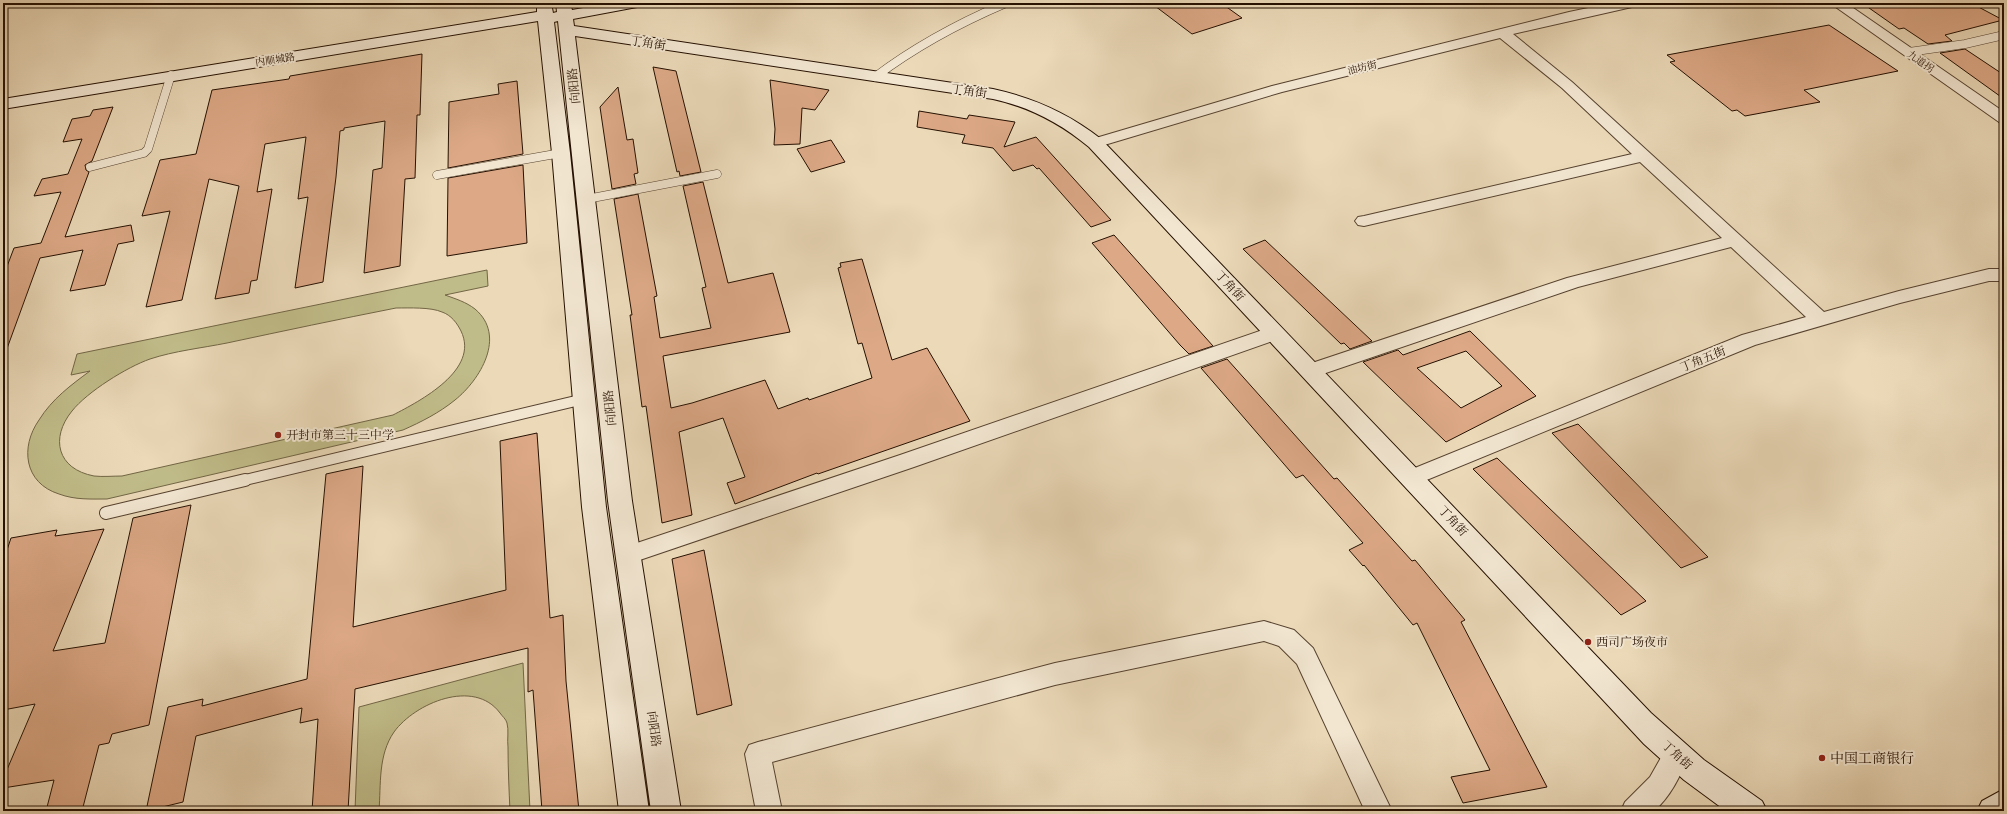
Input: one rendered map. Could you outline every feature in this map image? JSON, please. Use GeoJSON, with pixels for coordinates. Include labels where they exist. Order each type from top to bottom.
{"type":"FeatureCollection","features":[{"type":"Feature","properties":{"kind":"street","name":"内顺城路"},"geometry":{"type":"LineString","coordinates":[[555,13],[603,3]]}},
{"type":"Feature","properties":{"kind":"street","name":"内顺城路"},"geometry":{"type":"LineString","coordinates":[[3,104],[171,75],[555,13],[637,3]]}},
{"type":"Feature","properties":{"kind":"street","name":"油坊街"},"geometry":{"type":"LineString","coordinates":[[1095,143],[1276,89],[1569,16],[1632,3]]}},
{"type":"Feature","properties":{"kind":"street","name":"九道拐"},"geometry":{"type":"LineString","coordinates":[[1837,3],[2004,119]]}},
{"type":"Feature","properties":{"kind":"street","name":"丁角街"},"geometry":{"type":"LineString","coordinates":[[555,13],[875,77],[1012,98],[1051,112],[1075,127],[1095,143],[1641,722],[1676,756],[1702,778],[1752,811]]}},
{"type":"Feature","properties":{"kind":"street","name":"向阳路"},"geometry":{"type":"LineString","coordinates":[[555,13],[561,153],[594,507],[634,811]]}},
{"type":"Feature","properties":{"kind":"street","name":"向阳路"},"geometry":{"type":"LineString","coordinates":[[555,13],[586,199],[620,501],[666,811]]}},
{"type":"Feature","properties":{"kind":"street"},"geometry":{"type":"LineString","coordinates":[[1504,33],[1567,85],[1821,320]]}},
{"type":"Feature","properties":{"kind":"street"},"geometry":{"type":"LineString","coordinates":[[1364,220],[1643,156]]}},
{"type":"Feature","properties":{"kind":"street"},"geometry":{"type":"LineString","coordinates":[[1310,371],[1573,282],[1735,240]]}},
{"type":"Feature","properties":{"kind":"street","name":"丁角五街"},"geometry":{"type":"LineString","coordinates":[[1412,478],[1749,340],[1988,275],[2004,274]]}},
{"type":"Feature","properties":{"kind":"street"},"geometry":{"type":"LineString","coordinates":[[628,555],[907,461],[1274,332]]}},
{"type":"Feature","properties":{"kind":"street"},"geometry":{"type":"LineString","coordinates":[[770,811],[758,754],[1055,674],[1264,630],[1286,637],[1305,656],[1379,811]]}},
{"type":"Feature","properties":{"kind":"street"},"geometry":{"type":"LineString","coordinates":[[1634,811],[1650,798],[1661,786],[1676,756]]}},
{"type":"Feature","properties":{"kind":"street"},"geometry":{"type":"LineString","coordinates":[[1992,811],[2004,803]]}},
{"type":"Feature","properties":{"kind":"lane"},"geometry":{"type":"LineString","coordinates":[[875,77],[914,47],[977,15],[1006,3]]}},
{"type":"Feature","properties":{"kind":"lane"},"geometry":{"type":"LineString","coordinates":[[1909,52],[1965,44],[2004,34]]}},
{"type":"Feature","properties":{"kind":"lane"},"geometry":{"type":"LineString","coordinates":[[90,167],[144,154],[148,149],[171,75]]}},
{"type":"Feature","properties":{"kind":"lane"},"geometry":{"type":"LineString","coordinates":[[437,175],[561,153]]}},
{"type":"Feature","properties":{"kind":"lane"},"geometry":{"type":"LineString","coordinates":[[586,199],[717,174]]}},
{"type":"Feature","properties":{"kind":"lane"},"geometry":{"type":"LineString","coordinates":[[106,513],[584,399]]}},
{"type":"Feature","properties":{"kind":"shaded area"},"geometry":{"type":"Polygon","coordinates":[[[487,270],[488,286],[445,295],[475,309],[484,320],[489,332],[489,344],[481,370],[473,381],[455,400],[436,413],[403,430],[107,499],[83,499],[71,497],[47,489],[38,482],[32,473],[29,463],[29,441],[33,430],[44,412],[69,387],[90,371],[71,375],[77,354],[487,270]],[[396,308],[150,359],[119,374],[97,388],[72,411],[65,421],[61,432],[61,451],[65,459],[72,467],[82,472],[94,476],[122,476],[393,415],[431,393],[444,382],[455,371],[462,359],[465,345],[461,331],[453,320],[445,313],[432,309],[396,308]]]}},
{"type":"Feature","properties":{"kind":"shaded area"},"geometry":{"type":"Polygon","coordinates":[[[523,663],[530,811],[510,811],[508,729],[506,720],[489,703],[475,697],[461,696],[445,698],[430,704],[404,721],[394,732],[385,750],[381,770],[379,811],[355,811],[359,707],[523,663]]]}},
{"type":"Feature","properties":{"kind":"building"},"geometry":{"type":"Polygon","coordinates":[[[1151,3],[1221,3],[1242,18],[1192,34],[1151,3]]]}},
{"type":"Feature","properties":{"kind":"building"},"geometry":{"type":"Polygon","coordinates":[[[1862,3],[1971,3],[2003,20],[1945,35],[1952,41],[1928,44],[1904,28],[1899,29],[1862,3]]]}},
{"type":"Feature","properties":{"kind":"building"},"geometry":{"type":"Polygon","coordinates":[[[1829,25],[1898,71],[1804,90],[1820,102],[1745,116],[1737,110],[1732,111],[1670,62],[1675,61],[1667,55],[1829,25]]]}},
{"type":"Feature","properties":{"kind":"building"},"geometry":{"type":"Polygon","coordinates":[[[1965,49],[2004,75],[2004,99],[1940,53],[1965,49]]]}},
{"type":"Feature","properties":{"kind":"building"},"geometry":{"type":"Polygon","coordinates":[[[422,54],[420,115],[417,115],[415,178],[405,179],[400,266],[364,273],[373,170],[382,168],[385,121],[344,128],[344,130],[340,131],[323,282],[295,288],[308,197],[298,199],[306,137],[265,144],[257,192],[272,189],[257,280],[251,281],[249,293],[215,299],[239,186],[209,179],[182,300],[146,307],[170,211],[142,216],[160,160],[196,154],[212,90],[289,79],[290,76],[422,54]]]}},
{"type":"Feature","properties":{"kind":"building"},"geometry":{"type":"Polygon","coordinates":[[[653,67],[676,71],[701,172],[680,176],[679,171],[677,172],[653,67]]]}},
{"type":"Feature","properties":{"kind":"building"},"geometry":{"type":"Polygon","coordinates":[[[770,80],[829,90],[815,110],[802,108],[800,144],[774,145],[775,129],[770,80]]]}},
{"type":"Feature","properties":{"kind":"building"},"geometry":{"type":"Polygon","coordinates":[[[517,81],[523,154],[448,168],[449,102],[499,94],[498,84],[517,81]]]}},
{"type":"Feature","properties":{"kind":"building"},"geometry":{"type":"Polygon","coordinates":[[[618,87],[627,140],[633,139],[638,173],[634,174],[636,184],[612,189],[600,107],[618,87]]]}},
{"type":"Feature","properties":{"kind":"building"},"geometry":{"type":"Polygon","coordinates":[[[113,107],[92,161],[85,165],[86,170],[89,172],[65,237],[131,225],[134,241],[118,244],[105,285],[70,291],[83,250],[40,258],[5,354],[3,354],[3,277],[14,248],[41,243],[61,192],[34,196],[42,179],[68,174],[82,139],[63,142],[72,119],[90,116],[93,110],[113,107]]]}},
{"type":"Feature","properties":{"kind":"building"},"geometry":{"type":"Polygon","coordinates":[[[919,111],[967,119],[969,115],[1015,122],[1004,147],[1036,137],[1111,220],[1091,227],[1039,168],[1037,169],[1033,165],[1013,171],[993,148],[962,143],[965,135],[917,127],[919,111]]]}},
{"type":"Feature","properties":{"kind":"building"},"geometry":{"type":"Polygon","coordinates":[[[831,140],[845,162],[811,172],[797,149],[831,140]]]}},
{"type":"Feature","properties":{"kind":"building"},"geometry":{"type":"Polygon","coordinates":[[[523,165],[527,243],[447,256],[448,178],[523,165]]]}},
{"type":"Feature","properties":{"kind":"building"},"geometry":{"type":"Polygon","coordinates":[[[703,182],[728,283],[773,273],[790,332],[663,356],[671,408],[692,403],[765,380],[778,409],[872,378],[862,343],[858,344],[838,268],[841,267],[840,263],[862,259],[892,360],[927,348],[970,421],[818,474],[817,473],[735,504],[727,483],[745,477],[723,418],[679,432],[692,515],[662,523],[646,406],[642,407],[630,315],[632,315],[614,199],[638,194],[657,296],[654,297],[660,338],[711,328],[702,288],[706,287],[683,186],[703,182]]]}},
{"type":"Feature","properties":{"kind":"building"},"geometry":{"type":"Polygon","coordinates":[[[1114,235],[1213,346],[1189,354],[1180,345],[1092,243],[1114,235]]]}},
{"type":"Feature","properties":{"kind":"building"},"geometry":{"type":"Polygon","coordinates":[[[1265,240],[1372,341],[1350,349],[1344,343],[1341,344],[1243,249],[1265,240]]]}},
{"type":"Feature","properties":{"kind":"building"},"geometry":{"type":"Polygon","coordinates":[[[1470,331],[1536,396],[1446,442],[1363,362],[1398,350],[1403,355],[1470,331]],[[1466,351],[1417,368],[1461,408],[1502,386],[1466,351]]]}},
{"type":"Feature","properties":{"kind":"building"},"geometry":{"type":"Polygon","coordinates":[[[1227,359],[1334,479],[1337,478],[1412,561],[1415,560],[1465,620],[1461,622],[1547,787],[1463,803],[1451,777],[1490,770],[1417,623],[1413,625],[1364,565],[1363,566],[1349,550],[1363,543],[1303,475],[1296,478],[1201,368],[1227,359]]]}},
{"type":"Feature","properties":{"kind":"building"},"geometry":{"type":"Polygon","coordinates":[[[1578,424],[1708,557],[1681,568],[1552,433],[1578,424]]]}},
{"type":"Feature","properties":{"kind":"building"},"geometry":{"type":"Polygon","coordinates":[[[537,433],[550,618],[563,615],[566,681],[579,811],[542,811],[533,690],[528,692],[528,648],[355,689],[348,811],[312,811],[318,719],[300,723],[302,708],[196,736],[183,802],[146,811],[168,707],[203,699],[202,706],[307,679],[326,474],[363,466],[353,627],[506,590],[500,441],[537,433]]]}},
{"type":"Feature","properties":{"kind":"building"},"geometry":{"type":"Polygon","coordinates":[[[1497,458],[1646,601],[1621,615],[1473,469],[1497,458]]]}},
{"type":"Feature","properties":{"kind":"building"},"geometry":{"type":"Polygon","coordinates":[[[191,505],[149,725],[112,734],[109,743],[99,745],[82,811],[46,811],[54,780],[3,788],[3,779],[35,704],[3,710],[3,562],[11,538],[57,530],[55,536],[104,529],[53,651],[105,643],[133,518],[191,505]]]}},
{"type":"Feature","properties":{"kind":"building"},"geometry":{"type":"Polygon","coordinates":[[[704,550],[732,705],[697,715],[672,559],[704,550]]]}},
{"type":"Feature","properties":{"kind":"place","name":"开封市第三十三中学"},"geometry":{"type":"Point","coordinates":[278,435]}},
{"type":"Feature","properties":{"kind":"place","name":"西司广场夜市"},"geometry":{"type":"Point","coordinates":[1588,642]}},
{"type":"Feature","properties":{"kind":"place","name":"中国工商银行"},"geometry":{"type":"Point","coordinates":[1822,758]}}]}
